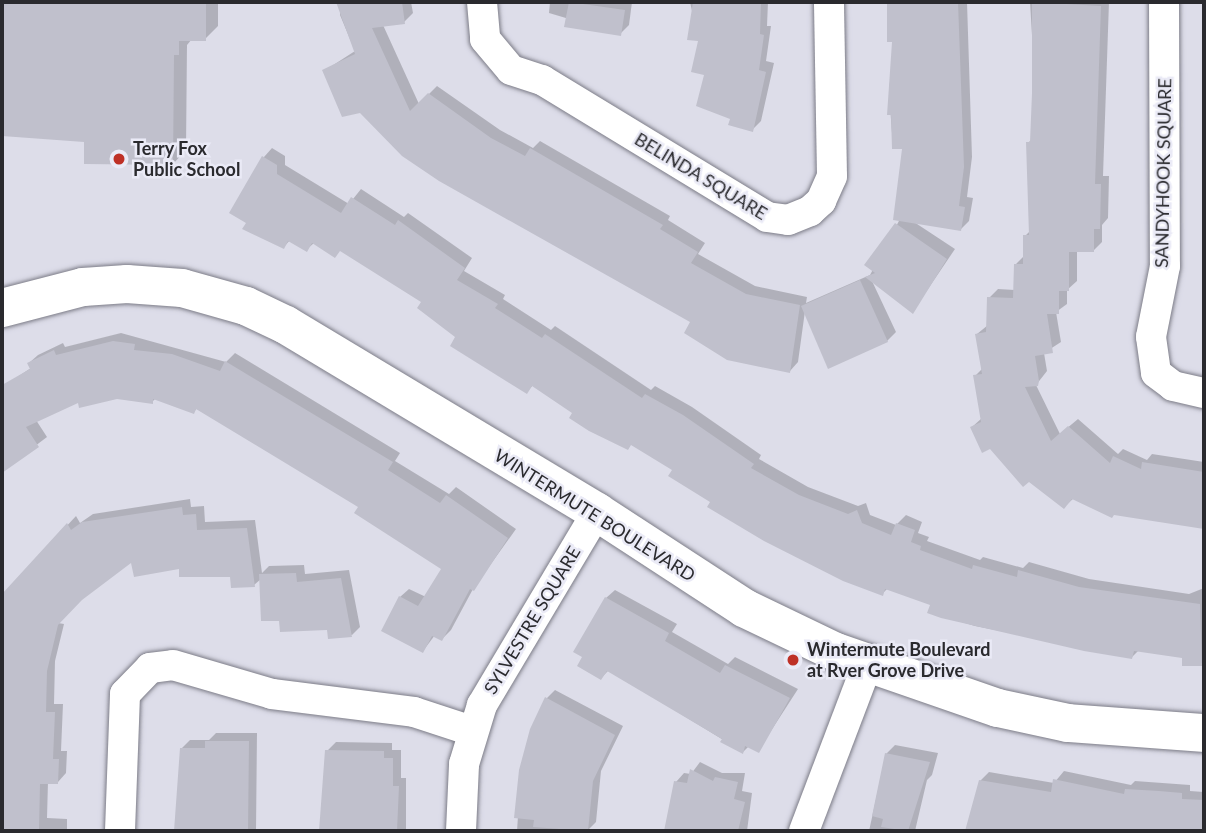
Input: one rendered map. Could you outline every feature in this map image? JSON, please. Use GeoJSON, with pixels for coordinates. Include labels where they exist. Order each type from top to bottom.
{"type":"FeatureCollection","features":[{"type":"Feature","properties":{"kind":"street","name":"BELINDA SQUARE"},"geometry":{"type":"LineString","coordinates":[[482,2],[485,39],[510,70],[542,80],[767,217],[788,220],[810,211],[821,201],[832,176],[830,2]]}},
{"type":"Feature","properties":{"kind":"street","name":"SANDYHOOK SQUARE"},"geometry":{"type":"LineString","coordinates":[[1164,2],[1164,266],[1151,337],[1156,373],[1174,386],[1204,393]]}},
{"type":"Feature","properties":{"kind":"street","name":"WINTERMUTE BOULEVARD"},"geometry":{"type":"LineString","coordinates":[[2,308],[83,287],[127,285],[182,288],[246,306],[286,325],[597,512],[744,608],[867,665],[953,695],[1045,718],[1204,733]]}},
{"type":"Feature","properties":{"kind":"street","name":"SYLVESTRE SQUARE"},"geometry":{"type":"LineString","coordinates":[[461,831],[464,764],[472,732],[492,684],[597,512]]}},
{"type":"Feature","properties":{"kind":"street"},"geometry":{"type":"LineString","coordinates":[[120,831],[125,694],[150,668],[173,665],[272,694],[414,712],[472,732]]}},
{"type":"Feature","properties":{"kind":"street"},"geometry":{"type":"LineString","coordinates":[[804,831],[867,665]]}},
{"type":"Feature","properties":{"kind":"building"},"geometry":{"type":"Polygon","coordinates":[[[2,2],[206,2],[206,41],[179,41],[179,55],[174,55],[173,165],[84,164],[84,142],[2,136],[2,2]]]}},
{"type":"Feature","properties":{"kind":"building"},"geometry":{"type":"Polygon","coordinates":[[[336,2],[402,2],[405,24],[372,28],[410,111],[428,93],[491,138],[525,156],[530,148],[663,225],[660,229],[698,252],[691,263],[746,294],[800,305],[790,373],[727,360],[684,333],[690,322],[439,181],[402,156],[360,113],[342,117],[322,70],[355,54],[336,2]]]}},
{"type":"Feature","properties":{"kind":"building"},"geometry":{"type":"Polygon","coordinates":[[[569,2],[625,10],[621,36],[564,27],[569,2]]]}},
{"type":"Feature","properties":{"kind":"building"},"geometry":{"type":"Polygon","coordinates":[[[693,2],[761,2],[760,34],[764,35],[759,70],[766,72],[753,132],[728,125],[730,119],[696,106],[704,75],[691,72],[698,41],[687,40],[693,2]]]}},
{"type":"Feature","properties":{"kind":"building"},"geometry":{"type":"Polygon","coordinates":[[[887,2],[958,2],[964,167],[959,206],[965,207],[961,231],[893,220],[902,149],[892,149],[891,115],[887,115],[892,42],[887,42],[887,2]]]}},
{"type":"Feature","properties":{"kind":"building"},"geometry":{"type":"Polygon","coordinates":[[[1032,2],[1101,6],[1095,184],[1101,184],[1100,229],[1094,229],[1094,252],[1069,252],[1069,291],[1059,291],[1059,314],[1047,314],[1053,353],[1035,356],[1038,386],[1025,387],[1051,441],[1068,426],[1110,463],[1113,456],[1141,469],[1142,462],[1204,472],[1204,529],[1114,515],[1112,518],[1072,499],[1064,509],[1029,482],[1023,487],[990,449],[982,453],[970,427],[981,422],[973,375],[982,374],[975,334],[986,332],[987,297],[1013,298],[1014,264],[1023,264],[1023,235],[1029,235],[1026,142],[1030,142],[1032,2]]]}},
{"type":"Feature","properties":{"kind":"building"},"geometry":{"type":"Polygon","coordinates":[[[262,156],[277,165],[277,174],[341,213],[351,197],[395,225],[398,220],[465,268],[457,280],[498,304],[495,308],[542,338],[545,334],[642,398],[645,394],[683,415],[754,464],[751,468],[799,495],[848,514],[857,510],[862,523],[891,535],[896,523],[915,530],[911,542],[921,546],[920,550],[972,569],[973,565],[1017,577],[1018,570],[1079,587],[1200,604],[1202,666],[1182,666],[1182,658],[1134,651],[1132,659],[1084,651],[941,618],[927,613],[930,605],[885,589],[883,596],[843,581],[764,541],[707,507],[710,502],[668,476],[672,470],[631,445],[628,450],[589,431],[569,418],[572,413],[532,386],[527,394],[450,346],[455,337],[417,308],[421,302],[340,251],[335,258],[312,243],[307,252],[288,241],[284,249],[242,229],[246,223],[229,213],[262,156]]]}},
{"type":"Feature","properties":{"kind":"building"},"geometry":{"type":"Polygon","coordinates":[[[895,223],[947,259],[913,314],[865,277],[875,273],[864,265],[895,223]]]}},
{"type":"Feature","properties":{"kind":"building"},"geometry":{"type":"Polygon","coordinates":[[[860,280],[888,342],[828,369],[801,306],[860,280]]]}},
{"type":"Feature","properties":{"kind":"building"},"geometry":{"type":"Polygon","coordinates":[[[113,341],[135,344],[134,350],[172,354],[220,371],[225,361],[393,462],[388,470],[440,503],[446,495],[508,538],[474,591],[470,589],[442,641],[432,636],[423,653],[381,631],[399,596],[418,606],[441,569],[354,513],[358,507],[196,409],[194,414],[153,399],[153,404],[117,399],[79,408],[78,403],[26,427],[39,447],[2,473],[2,385],[30,369],[27,363],[54,350],[56,355],[113,341]]]}},
{"type":"Feature","properties":{"kind":"building"},"geometry":{"type":"Polygon","coordinates":[[[182,507],[183,515],[196,514],[197,530],[247,528],[255,587],[231,588],[230,577],[179,577],[179,569],[134,577],[131,563],[82,600],[58,625],[47,671],[46,712],[55,712],[53,759],[59,759],[58,784],[40,784],[39,831],[2,831],[2,594],[67,523],[71,530],[82,522],[182,507]]]}},
{"type":"Feature","properties":{"kind":"building"},"geometry":{"type":"Polygon","coordinates":[[[296,573],[297,582],[341,578],[352,637],[328,639],[327,630],[280,632],[279,621],[261,621],[259,574],[296,573]]]}},
{"type":"Feature","properties":{"kind":"building"},"geometry":{"type":"Polygon","coordinates":[[[605,597],[669,633],[665,641],[720,673],[725,665],[790,698],[759,753],[745,746],[743,754],[720,742],[722,739],[607,671],[601,680],[577,666],[582,657],[573,652],[605,597]]]}},
{"type":"Feature","properties":{"kind":"building"},"geometry":{"type":"Polygon","coordinates":[[[545,697],[615,735],[593,781],[588,831],[533,827],[534,820],[514,818],[519,770],[530,729],[545,697]]]}},
{"type":"Feature","properties":{"kind":"building"},"geometry":{"type":"Polygon","coordinates":[[[205,741],[249,741],[248,831],[174,831],[180,748],[205,748],[205,741]]]}},
{"type":"Feature","properties":{"kind":"building"},"geometry":{"type":"Polygon","coordinates":[[[325,750],[384,751],[384,758],[393,758],[393,786],[399,786],[397,831],[319,831],[325,750]]]}},
{"type":"Feature","properties":{"kind":"building"},"geometry":{"type":"Polygon","coordinates":[[[885,753],[930,762],[908,831],[881,827],[883,819],[872,816],[885,753]]]}},
{"type":"Feature","properties":{"kind":"building"},"geometry":{"type":"Polygon","coordinates":[[[690,769],[713,781],[715,777],[738,782],[734,799],[745,802],[738,831],[664,831],[674,781],[687,783],[690,769]]]}},
{"type":"Feature","properties":{"kind":"building"},"geometry":{"type":"Polygon","coordinates":[[[1053,779],[1124,794],[1125,789],[1159,791],[1182,793],[1182,799],[1204,800],[1204,831],[965,831],[979,780],[1051,792],[1053,779]]]}},
{"type":"Feature","properties":{"kind":"place","name":"Terry Fox Public School"},"geometry":{"type":"Point","coordinates":[119,159]}},
{"type":"Feature","properties":{"kind":"place","name":"Wintermute Boulevard at Rver Grove Drive"},"geometry":{"type":"Point","coordinates":[793,660]}}]}
